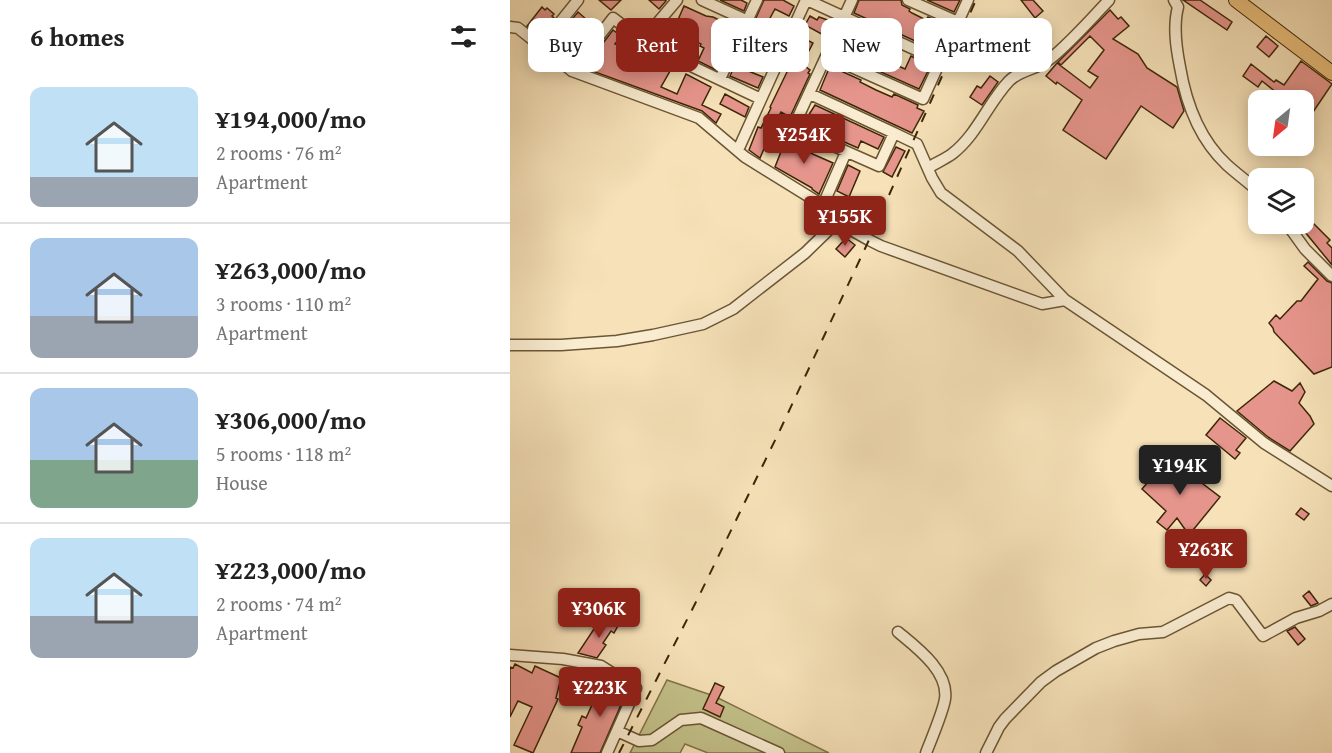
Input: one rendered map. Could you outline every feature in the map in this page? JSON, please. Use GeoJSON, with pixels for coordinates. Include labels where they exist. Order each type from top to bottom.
{"type":"FeatureCollection","features":[{"type":"Feature","properties":{"kind":"main road"},"geometry":{"type":"LineString","coordinates":[[1236,0],[1332,73]]}},
{"type":"Feature","properties":{"kind":"street"},"geometry":{"type":"LineString","coordinates":[[564,18],[578,0]]}},
{"type":"Feature","properties":{"kind":"street"},"geometry":{"type":"LineString","coordinates":[[662,18],[677,0]]}},
{"type":"Feature","properties":{"kind":"street"},"geometry":{"type":"LineString","coordinates":[[702,0],[741,18]]}},
{"type":"Feature","properties":{"kind":"street"},"geometry":{"type":"LineString","coordinates":[[749,18],[757,0]]}},
{"type":"Feature","properties":{"kind":"street"},"geometry":{"type":"LineString","coordinates":[[738,150],[807,0],[914,49]]}},
{"type":"Feature","properties":{"kind":"street"},"geometry":{"type":"LineString","coordinates":[[844,17],[852,0]]}},
{"type":"Feature","properties":{"kind":"street"},"geometry":{"type":"LineString","coordinates":[[908,0],[949,18]]}},
{"type":"Feature","properties":{"kind":"street"},"geometry":{"type":"LineString","coordinates":[[960,18],[968,0]]}},
{"type":"Feature","properties":{"kind":"street"},"geometry":{"type":"LineString","coordinates":[[928,168],[953,153],[972,132],[1010,80],[1021,71],[1035,68],[1049,61],[1109,0]]}},
{"type":"Feature","properties":{"kind":"street"},"geometry":{"type":"LineString","coordinates":[[1174,0],[1178,7],[1175,21],[1177,51],[1185,94],[1194,118],[1207,141],[1226,164],[1248,183]]}},
{"type":"Feature","properties":{"kind":"street"},"geometry":{"type":"LineString","coordinates":[[604,30],[613,18],[616,20]]}},
{"type":"Feature","properties":{"kind":"street"},"geometry":{"type":"LineString","coordinates":[[510,27],[518,28],[528,36]]}},
{"type":"Feature","properties":{"kind":"street"},"geometry":{"type":"LineString","coordinates":[[699,69],[761,99]]}},
{"type":"Feature","properties":{"kind":"street"},"geometry":{"type":"LineString","coordinates":[[821,69],[793,128],[879,166],[894,133]]}},
{"type":"Feature","properties":{"kind":"street"},"geometry":{"type":"LineString","coordinates":[[575,72],[699,118],[745,157],[823,206],[853,231],[881,246],[1042,304],[1065,300]]}},
{"type":"Feature","properties":{"kind":"street"},"geometry":{"type":"LineString","coordinates":[[720,79],[723,72]]}},
{"type":"Feature","properties":{"kind":"street"},"geometry":{"type":"LineString","coordinates":[[863,72],[923,99],[935,72]]}},
{"type":"Feature","properties":{"kind":"street"},"geometry":{"type":"LineString","coordinates":[[810,94],[917,144],[941,193],[1018,251],[1065,300],[1206,395],[1264,443],[1332,486]]}},
{"type":"Feature","properties":{"kind":"street"},"geometry":{"type":"LineString","coordinates":[[823,206],[846,152]]}},
{"type":"Feature","properties":{"kind":"street"},"geometry":{"type":"LineString","coordinates":[[510,345],[561,345],[618,341],[703,324],[733,309],[805,253],[840,219]]}},
{"type":"Feature","properties":{"kind":"street"},"geometry":{"type":"LineString","coordinates":[[1294,234],[1305,249],[1332,276]]}},
{"type":"Feature","properties":{"kind":"street"},"geometry":{"type":"LineString","coordinates":[[986,753],[999,727],[1041,682],[1096,648],[1114,640],[1139,634],[1163,632],[1229,598],[1236,600],[1263,636],[1296,618],[1319,611],[1332,604]]}},
{"type":"Feature","properties":{"kind":"street"},"geometry":{"type":"LineString","coordinates":[[898,632],[925,654],[934,665],[942,683],[945,698],[930,752]]}},
{"type":"Feature","properties":{"kind":"street"},"geometry":{"type":"LineString","coordinates":[[510,655],[563,659],[601,666],[636,688],[607,753]]}},
{"type":"Feature","properties":{"kind":"street"},"geometry":{"type":"LineString","coordinates":[[617,732],[639,741],[652,740],[681,720],[701,718],[779,753]]}},
{"type":"Feature","properties":{"kind":"shaded area"},"geometry":{"type":"Polygon","coordinates":[[[667,680],[714,696],[829,753],[708,753],[685,744],[680,753],[630,753],[667,680]]]}},
{"type":"Feature","properties":{"kind":"building"},"geometry":{"type":"Polygon","coordinates":[[[599,0],[621,0],[611,10],[599,0]]]}},
{"type":"Feature","properties":{"kind":"building"},"geometry":{"type":"Polygon","coordinates":[[[649,0],[666,0],[666,1],[659,9],[649,0]]]}},
{"type":"Feature","properties":{"kind":"building"},"geometry":{"type":"Polygon","coordinates":[[[720,0],[741,0],[747,3],[744,11],[720,0]]]}},
{"type":"Feature","properties":{"kind":"building"},"geometry":{"type":"Polygon","coordinates":[[[764,0],[783,0],[794,6],[789,16],[775,9],[770,18],[756,18],[764,0]]]}},
{"type":"Feature","properties":{"kind":"building"},"geometry":{"type":"Polygon","coordinates":[[[859,0],[901,0],[902,5],[910,9],[909,11],[922,18],[914,18],[914,40],[902,35],[902,18],[865,18],[854,13],[859,0]]]}},
{"type":"Feature","properties":{"kind":"building"},"geometry":{"type":"Polygon","coordinates":[[[927,0],[960,0],[954,12],[927,0]]]}},
{"type":"Feature","properties":{"kind":"building"},"geometry":{"type":"Polygon","coordinates":[[[1021,0],[1033,0],[1043,11],[1035,18],[1021,0]]]}},
{"type":"Feature","properties":{"kind":"building"},"geometry":{"type":"Polygon","coordinates":[[[1183,0],[1200,0],[1232,22],[1227,30],[1183,0]]]}},
{"type":"Feature","properties":{"kind":"building"},"geometry":{"type":"Polygon","coordinates":[[[684,6],[715,18],[711,18],[711,68],[699,62],[704,48],[699,43],[699,18],[679,18],[684,6]]]}},
{"type":"Feature","properties":{"kind":"building"},"geometry":{"type":"Polygon","coordinates":[[[542,7],[554,14],[552,16],[554,18],[533,18],[542,7]]]}},
{"type":"Feature","properties":{"kind":"building"},"geometry":{"type":"Polygon","coordinates":[[[1110,10],[1129,26],[1113,39],[1138,54],[1147,68],[1177,87],[1184,111],[1173,128],[1141,106],[1106,159],[1063,130],[1082,100],[1046,76],[1052,72],[1057,63],[1090,88],[1098,77],[1088,71],[1104,50],[1090,36],[1061,65],[1058,62],[1110,10]]]}},
{"type":"Feature","properties":{"kind":"building"},"geometry":{"type":"Polygon","coordinates":[[[578,12],[585,18],[573,18],[578,12]]]}},
{"type":"Feature","properties":{"kind":"building"},"geometry":{"type":"Polygon","coordinates":[[[810,16],[817,20],[819,17],[822,18],[821,34],[809,27],[810,16]]]}},
{"type":"Feature","properties":{"kind":"building"},"geometry":{"type":"Polygon","coordinates":[[[613,30],[616,32],[616,72],[669,72],[661,87],[677,94],[686,74],[711,87],[702,105],[721,114],[716,123],[702,111],[595,72],[604,72],[604,42],[613,30]]]}},
{"type":"Feature","properties":{"kind":"building"},"geometry":{"type":"Polygon","coordinates":[[[1266,36],[1278,46],[1269,57],[1257,47],[1266,36]]]}},
{"type":"Feature","properties":{"kind":"building"},"geometry":{"type":"Polygon","coordinates":[[[911,56],[914,58],[914,72],[928,72],[919,89],[881,72],[902,72],[902,68],[905,69],[911,56]]]}},
{"type":"Feature","properties":{"kind":"building"},"geometry":{"type":"Polygon","coordinates":[[[1301,61],[1332,84],[1314,111],[1314,90],[1273,90],[1262,81],[1258,87],[1243,76],[1251,64],[1274,82],[1276,80],[1284,85],[1301,61]]]}},
{"type":"Feature","properties":{"kind":"building"},"geometry":{"type":"Polygon","coordinates":[[[732,72],[751,72],[763,77],[758,88],[730,76],[732,72]]]}},
{"type":"Feature","properties":{"kind":"building"},"geometry":{"type":"Polygon","coordinates":[[[787,72],[809,72],[810,74],[790,117],[781,112],[773,127],[787,134],[783,141],[770,135],[760,158],[749,150],[758,127],[761,128],[787,72]]]}},
{"type":"Feature","properties":{"kind":"building"},"geometry":{"type":"Polygon","coordinates":[[[828,72],[843,72],[876,90],[892,97],[894,94],[918,105],[917,108],[924,111],[912,133],[820,90],[828,72]]]}},
{"type":"Feature","properties":{"kind":"building"},"geometry":{"type":"Polygon","coordinates":[[[990,76],[998,82],[982,105],[970,97],[977,86],[981,88],[990,76]]]}},
{"type":"Feature","properties":{"kind":"building"},"geometry":{"type":"Polygon","coordinates":[[[725,94],[749,107],[745,117],[720,104],[725,94]]]}},
{"type":"Feature","properties":{"kind":"building"},"geometry":{"type":"Polygon","coordinates":[[[815,105],[884,137],[878,149],[861,141],[858,148],[803,124],[815,105]]]}},
{"type":"Feature","properties":{"kind":"building"},"geometry":{"type":"Polygon","coordinates":[[[786,139],[810,149],[808,152],[833,163],[819,194],[775,167],[786,139]]]}},
{"type":"Feature","properties":{"kind":"building"},"geometry":{"type":"Polygon","coordinates":[[[896,147],[905,151],[892,177],[883,172],[896,147]]]}},
{"type":"Feature","properties":{"kind":"building"},"geometry":{"type":"Polygon","coordinates":[[[848,165],[860,171],[849,197],[837,191],[848,165]]]}},
{"type":"Feature","properties":{"kind":"building"},"geometry":{"type":"Polygon","coordinates":[[[1314,224],[1330,240],[1327,243],[1332,248],[1332,265],[1307,234],[1314,234],[1314,224]]]}},
{"type":"Feature","properties":{"kind":"building"},"geometry":{"type":"Polygon","coordinates":[[[846,238],[855,245],[845,257],[836,249],[846,238]]]}},
{"type":"Feature","properties":{"kind":"building"},"geometry":{"type":"Polygon","coordinates":[[[1308,262],[1332,283],[1332,367],[1314,374],[1274,332],[1269,323],[1276,315],[1280,319],[1297,301],[1301,301],[1318,279],[1304,266],[1308,262]]]}},
{"type":"Feature","properties":{"kind":"building"},"geometry":{"type":"Polygon","coordinates":[[[1274,381],[1292,391],[1300,383],[1305,392],[1299,403],[1314,424],[1290,451],[1268,437],[1237,411],[1274,381]]]}},
{"type":"Feature","properties":{"kind":"building"},"geometry":{"type":"Polygon","coordinates":[[[1220,418],[1246,438],[1236,450],[1240,453],[1235,459],[1206,435],[1220,418]]]}},
{"type":"Feature","properties":{"kind":"building"},"geometry":{"type":"Polygon","coordinates":[[[1169,458],[1220,497],[1189,535],[1177,518],[1167,530],[1157,522],[1166,511],[1142,489],[1169,458]]]}},
{"type":"Feature","properties":{"kind":"building"},"geometry":{"type":"Polygon","coordinates":[[[1301,508],[1309,514],[1304,520],[1296,514],[1301,508]]]}},
{"type":"Feature","properties":{"kind":"building"},"geometry":{"type":"Polygon","coordinates":[[[1205,574],[1211,580],[1206,586],[1200,580],[1205,574]]]}},
{"type":"Feature","properties":{"kind":"building"},"geometry":{"type":"Polygon","coordinates":[[[1309,591],[1318,603],[1311,606],[1303,596],[1309,591]]]}},
{"type":"Feature","properties":{"kind":"building"},"geometry":{"type":"Polygon","coordinates":[[[610,617],[620,622],[614,633],[611,631],[603,643],[606,645],[597,658],[578,653],[596,626],[603,630],[610,617]]]}},
{"type":"Feature","properties":{"kind":"building"},"geometry":{"type":"Polygon","coordinates":[[[1295,627],[1305,639],[1298,645],[1287,631],[1295,627]]]}},
{"type":"Feature","properties":{"kind":"building"},"geometry":{"type":"Polygon","coordinates":[[[515,664],[532,673],[535,666],[561,678],[556,698],[558,699],[533,753],[514,745],[532,707],[518,701],[510,717],[510,667],[513,668],[515,664]]]}},
{"type":"Feature","properties":{"kind":"building"},"geometry":{"type":"Polygon","coordinates":[[[605,678],[627,691],[600,753],[571,753],[582,727],[578,725],[582,716],[586,718],[597,694],[594,692],[605,678]]]}},
{"type":"Feature","properties":{"kind":"building"},"geometry":{"type":"Polygon","coordinates":[[[715,683],[724,687],[716,703],[724,707],[720,717],[703,709],[715,683]]]}},
{"type":"Feature","properties":{"kind":"railway"},"geometry":{"type":"LineString","coordinates":[[619,753],[781,428],[869,240],[976,0]]}}]}
